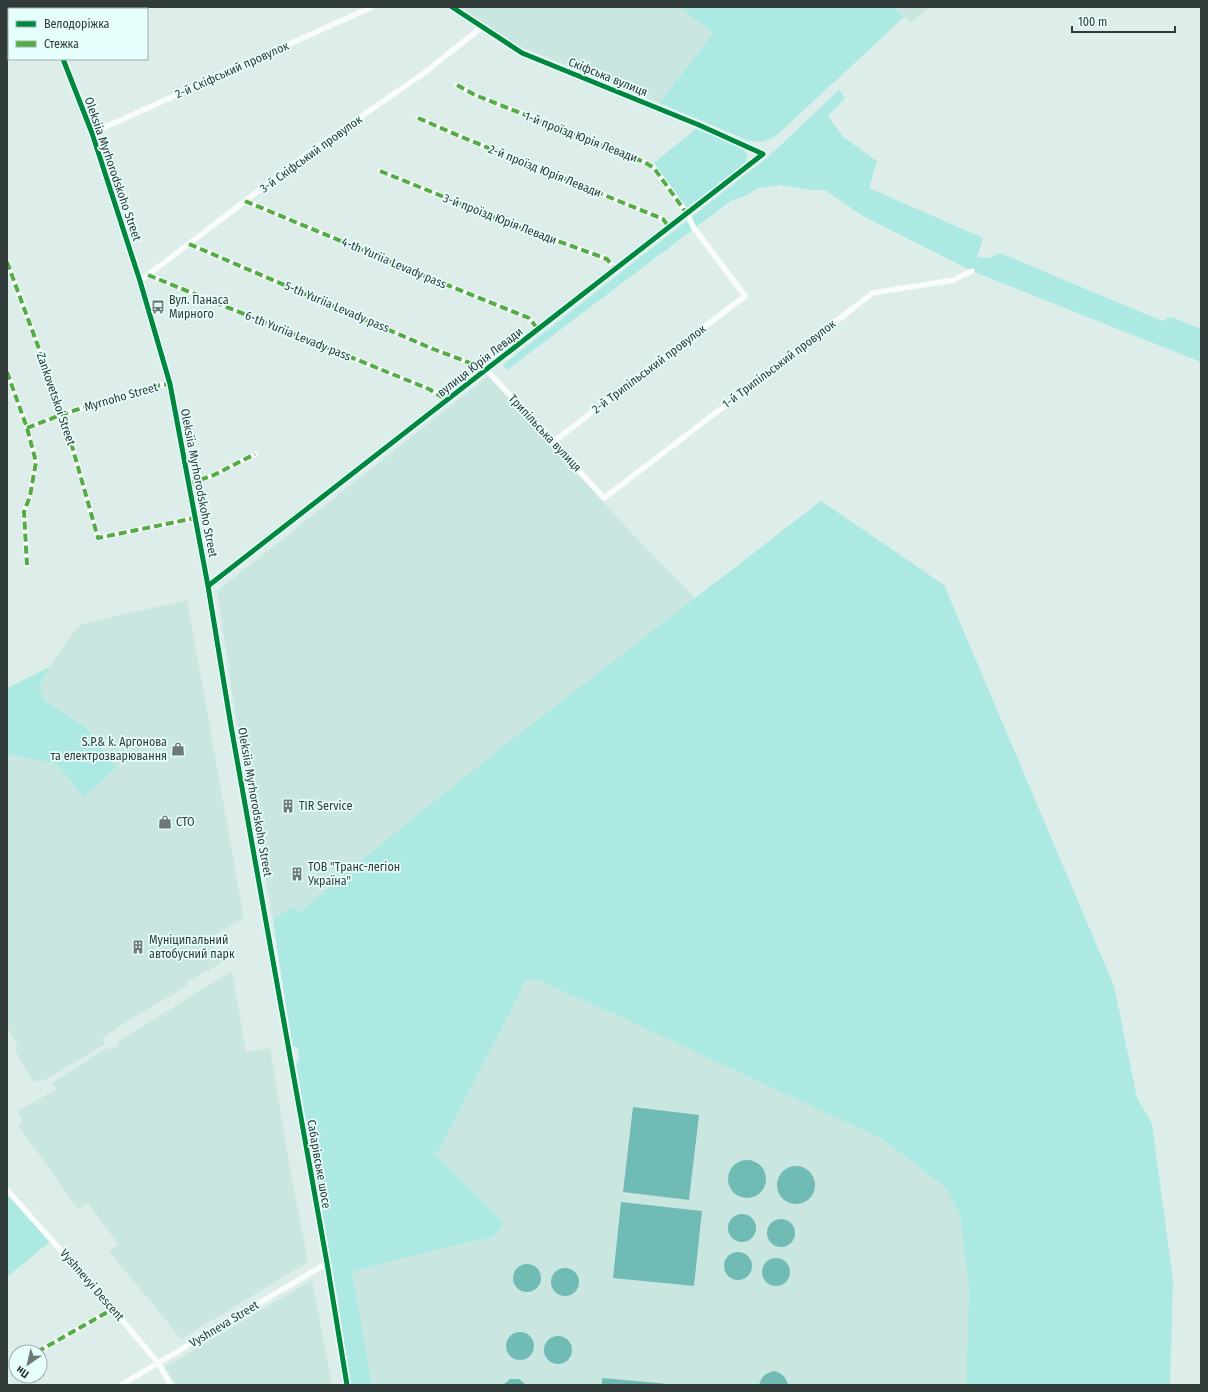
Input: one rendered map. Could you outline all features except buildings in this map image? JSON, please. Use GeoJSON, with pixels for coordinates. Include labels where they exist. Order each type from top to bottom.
{"type":"FeatureCollection","features":[{"type":"Feature","properties":{"kind":"street","name":"2-й Скіфський провулок"},"geometry":{"type":"LineString","coordinates":[[92,133],[372,7]]}},
{"type":"Feature","properties":{"kind":"street","name":"Скіфська вулиця"},"geometry":{"type":"LineString","coordinates":[[452,7],[522,53],[699,125],[764,154]]}},
{"type":"Feature","properties":{"kind":"street","name":"3-й Скіфський провулок"},"geometry":{"type":"LineString","coordinates":[[140,281],[307,154],[424,73],[482,27]]}},
{"type":"Feature","properties":{"kind":"street","name":"Oleksiia Myrhorodskoho Street"},"geometry":{"type":"LineString","coordinates":[[63,60],[92,133],[140,281],[170,384],[208,586],[231,726],[271,946]]}},
{"type":"Feature","properties":{"kind":"street","name":"1-й проїзд Юрія Левади"},"geometry":{"type":"LineString","coordinates":[[457,85],[475,95],[644,162],[654,168],[687,214],[694,228],[745,296]]}},
{"type":"Feature","properties":{"kind":"street","name":"2-й проїзд Юрія Левади"},"geometry":{"type":"LineString","coordinates":[[418,118],[663,219],[669,227]]}},
{"type":"Feature","properties":{"kind":"street","name":"вулиця Юрія Левади"},"geometry":{"type":"LineString","coordinates":[[208,586],[764,154]]}},
{"type":"Feature","properties":{"kind":"street","name":"3-й проїзд Юрія Левади"},"geometry":{"type":"LineString","coordinates":[[380,171],[506,222],[607,259],[615,269]]}},
{"type":"Feature","properties":{"kind":"street","name":"4-th Yuriia Levady pass"},"geometry":{"type":"LineString","coordinates":[[245,201],[529,318],[538,329]]}},
{"type":"Feature","properties":{"kind":"street","name":"5-th Yuriia Levady pass"},"geometry":{"type":"LineString","coordinates":[[189,244],[433,349],[486,369]]}},
{"type":"Feature","properties":{"kind":"street","name":"Zankovetskoi Street"},"geometry":{"type":"LineString","coordinates":[[7,262],[63,414],[98,538],[195,518]]}},
{"type":"Feature","properties":{"kind":"street","name":"1-й Трипільський провулок"},"geometry":{"type":"LineString","coordinates":[[604,498],[873,293],[953,280],[972,270]]}},
{"type":"Feature","properties":{"kind":"street","name":"6-th Yuriia Levady pass"},"geometry":{"type":"LineString","coordinates":[[148,275],[429,388],[446,400]]}},
{"type":"Feature","properties":{"kind":"street","name":"2-й Трипільський провулок"},"geometry":{"type":"LineString","coordinates":[[553,442],[745,296]]}},
{"type":"Feature","properties":{"kind":"street","name":"Трипільська вулиця"},"geometry":{"type":"LineString","coordinates":[[486,369],[604,498]]}},
{"type":"Feature","properties":{"kind":"street"},"geometry":{"type":"LineString","coordinates":[[7,372],[27,428],[36,462],[30,496],[24,512],[27,565]]}},
{"type":"Feature","properties":{"kind":"street","name":"Myrnoho Street"},"geometry":{"type":"LineString","coordinates":[[27,428],[63,414],[154,386],[170,384]]}},
{"type":"Feature","properties":{"kind":"street"},"geometry":{"type":"LineString","coordinates":[[189,484],[214,475],[255,454]]}},
{"type":"Feature","properties":{"kind":"street","name":"Сабарівське шосе"},"geometry":{"type":"LineString","coordinates":[[271,946],[347,1385]]}},
{"type":"Feature","properties":{"kind":"street","name":"Vyshnevyi Descent"},"geometry":{"type":"LineString","coordinates":[[7,1190],[113,1309],[158,1364],[171,1385]]}},
{"type":"Feature","properties":{"kind":"street","name":"Vyshneva Street"},"geometry":{"type":"LineString","coordinates":[[121,1385],[327,1263]]}},
{"type":"Feature","properties":{"kind":"street"},"geometry":{"type":"LineString","coordinates":[[48,1346],[113,1309]]}},
{"type":"Feature","properties":{"kind":"shaded area"},"geometry":{"type":"Polygon","coordinates":[[[460,7],[679,7],[713,33],[660,103],[519,46],[460,7]]]}},
{"type":"Feature","properties":{"kind":"shaded area"},"geometry":{"type":"Polygon","coordinates":[[[679,7],[894,7],[904,17],[777,135],[763,141],[755,141],[747,140],[660,103],[713,33],[679,7]]]}},
{"type":"Feature","properties":{"kind":"shaded area"},"geometry":{"type":"Polygon","coordinates":[[[894,7],[930,7],[911,23],[894,7]]]}},
{"type":"Feature","properties":{"kind":"shaded area"},"geometry":{"type":"Polygon","coordinates":[[[839,90],[845,98],[828,116],[843,137],[877,161],[869,188],[983,238],[977,257],[988,258],[1000,253],[1162,321],[1171,317],[1201,329],[1201,362],[972,271],[863,216],[825,190],[812,190],[781,185],[758,188],[745,196],[732,200],[507,370],[503,365],[767,158],[839,90]]]}},
{"type":"Feature","properties":{"kind":"shaded area"},"geometry":{"type":"Polygon","coordinates":[[[697,128],[742,148],[747,157],[745,163],[688,209],[654,163],[697,128]]]}},
{"type":"Feature","properties":{"kind":"shaded area"},"geometry":{"type":"Polygon","coordinates":[[[488,376],[625,526],[696,599],[605,668],[299,913],[292,906],[273,920],[237,724],[217,591],[488,376]]]}},
{"type":"Feature","properties":{"kind":"shaded area"},"geometry":{"type":"Polygon","coordinates":[[[821,501],[944,585],[1114,986],[1137,1098],[1152,1124],[1173,1281],[1170,1385],[966,1385],[969,1289],[960,1215],[945,1187],[882,1139],[625,1019],[538,980],[527,979],[438,1152],[433,1152],[504,1223],[493,1237],[427,1252],[352,1272],[372,1385],[350,1385],[339,1306],[296,1066],[299,1058],[298,1049],[292,1045],[273,920],[292,906],[299,913],[401,828],[510,741],[821,501]]]}},
{"type":"Feature","properties":{"kind":"shaded area"},"geometry":{"type":"Polygon","coordinates":[[[187,600],[244,918],[209,939],[223,962],[187,982],[187,986],[123,1024],[102,1039],[105,1044],[43,1081],[35,1081],[31,1079],[14,1048],[18,1045],[7,1027],[7,754],[57,764],[84,796],[97,785],[116,768],[86,728],[45,701],[39,687],[50,667],[73,633],[82,624],[187,600]]]}},
{"type":"Feature","properties":{"kind":"shaded area"},"geometry":{"type":"Polygon","coordinates":[[[50,667],[39,687],[45,701],[86,728],[116,768],[84,797],[57,764],[7,754],[7,688],[50,667]]]}},
{"type":"Feature","properties":{"kind":"shaded area"},"geometry":{"type":"Polygon","coordinates":[[[232,971],[246,1052],[270,1048],[288,1158],[308,1262],[181,1339],[109,1251],[118,1244],[88,1203],[78,1209],[18,1125],[23,1122],[17,1112],[56,1089],[52,1083],[107,1048],[111,1049],[118,1045],[119,1041],[232,971]]]}},
{"type":"Feature","properties":{"kind":"shaded area"},"geometry":{"type":"Polygon","coordinates":[[[527,979],[538,980],[625,1019],[882,1139],[945,1187],[960,1215],[969,1289],[966,1385],[372,1385],[352,1272],[427,1252],[493,1237],[504,1223],[433,1152],[438,1152],[527,979]]]}},
{"type":"Feature","properties":{"kind":"shaded area"},"geometry":{"type":"Polygon","coordinates":[[[633,1107],[699,1115],[689,1200],[623,1192],[633,1107]]]}},
{"type":"Feature","properties":{"kind":"shaded area"},"geometry":{"type":"Polygon","coordinates":[[[743,1160],[751,1160],[761,1165],[765,1172],[765,1186],[761,1193],[751,1198],[743,1198],[733,1193],[731,1190],[728,1183],[728,1175],[733,1165],[736,1163],[743,1160]]]}},
{"type":"Feature","properties":{"kind":"shaded area"},"geometry":{"type":"Polygon","coordinates":[[[792,1166],[800,1166],[810,1171],[814,1178],[814,1192],[810,1199],[800,1204],[792,1204],[782,1199],[780,1196],[777,1189],[777,1181],[782,1171],[785,1169],[792,1166]]]}},
{"type":"Feature","properties":{"kind":"shaded area"},"geometry":{"type":"Polygon","coordinates":[[[7,1190],[52,1240],[7,1277],[7,1190]]]}},
{"type":"Feature","properties":{"kind":"shaded area"},"geometry":{"type":"Polygon","coordinates":[[[621,1202],[702,1211],[694,1286],[613,1278],[621,1202]]]}},
{"type":"Feature","properties":{"kind":"shaded area"},"geometry":{"type":"Polygon","coordinates":[[[742,1214],[748,1215],[752,1218],[755,1222],[755,1234],[752,1238],[748,1241],[742,1242],[736,1241],[732,1238],[729,1234],[728,1228],[729,1222],[732,1218],[736,1215],[742,1214]]]}},
{"type":"Feature","properties":{"kind":"shaded area"},"geometry":{"type":"Polygon","coordinates":[[[781,1219],[787,1220],[791,1223],[794,1227],[794,1239],[791,1243],[787,1246],[781,1247],[775,1246],[771,1243],[768,1239],[767,1233],[768,1227],[771,1223],[775,1220],[781,1219]]]}},
{"type":"Feature","properties":{"kind":"shaded area"},"geometry":{"type":"Polygon","coordinates":[[[738,1252],[744,1253],[748,1256],[751,1260],[751,1272],[748,1276],[744,1279],[738,1280],[732,1279],[728,1276],[725,1272],[724,1266],[725,1260],[728,1256],[732,1253],[738,1252]]]}},
{"type":"Feature","properties":{"kind":"shaded area"},"geometry":{"type":"Polygon","coordinates":[[[776,1258],[782,1259],[786,1262],[789,1266],[789,1278],[786,1282],[782,1285],[776,1286],[770,1285],[766,1282],[763,1278],[762,1272],[763,1266],[766,1262],[770,1259],[776,1258]]]}},
{"type":"Feature","properties":{"kind":"shaded area"},"geometry":{"type":"Polygon","coordinates":[[[527,1264],[537,1268],[541,1278],[537,1288],[527,1292],[517,1288],[513,1278],[517,1268],[527,1264]]]}},
{"type":"Feature","properties":{"kind":"shaded area"},"geometry":{"type":"Polygon","coordinates":[[[565,1268],[575,1272],[579,1282],[575,1292],[565,1296],[555,1292],[551,1282],[555,1272],[565,1268]]]}},
{"type":"Feature","properties":{"kind":"shaded area"},"geometry":{"type":"Polygon","coordinates":[[[312,1280],[332,1385],[175,1385],[165,1367],[312,1280]]]}},
{"type":"Feature","properties":{"kind":"shaded area"},"geometry":{"type":"Polygon","coordinates":[[[520,1332],[530,1336],[534,1346],[530,1356],[520,1360],[510,1356],[506,1346],[510,1336],[520,1332]]]}},
{"type":"Feature","properties":{"kind":"shaded area"},"geometry":{"type":"Polygon","coordinates":[[[558,1336],[568,1340],[572,1350],[568,1360],[558,1364],[548,1360],[544,1350],[548,1340],[558,1336]]]}},
{"type":"Feature","properties":{"kind":"shaded area"},"geometry":{"type":"Polygon","coordinates":[[[774,1371],[783,1376],[788,1385],[759,1385],[764,1376],[774,1371]]]}},
{"type":"Feature","properties":{"kind":"shaded area"},"geometry":{"type":"Polygon","coordinates":[[[602,1378],[679,1385],[602,1385],[602,1378]]]}},
{"type":"Feature","properties":{"kind":"shaded area"},"geometry":{"type":"Polygon","coordinates":[[[510,1379],[519,1379],[526,1385],[503,1385],[510,1379]]]}},
{"type":"Feature","properties":{"kind":"marked path"},"geometry":{"type":"LineString","coordinates":[[457,85],[475,95],[644,162],[654,168],[687,214]]}},
{"type":"Feature","properties":{"kind":"marked path"},"geometry":{"type":"LineString","coordinates":[[418,118],[663,219],[669,227]]}},
{"type":"Feature","properties":{"kind":"marked path"},"geometry":{"type":"LineString","coordinates":[[380,171],[506,222],[607,259],[615,269]]}},
{"type":"Feature","properties":{"kind":"marked path"},"geometry":{"type":"LineString","coordinates":[[245,201],[529,318],[538,329]]}},
{"type":"Feature","properties":{"kind":"marked path"},"geometry":{"type":"LineString","coordinates":[[189,244],[433,349],[486,369]]}},
{"type":"Feature","properties":{"kind":"marked path"},"geometry":{"type":"LineString","coordinates":[[7,262],[63,414],[98,538],[195,518]]}},
{"type":"Feature","properties":{"kind":"marked path"},"geometry":{"type":"LineString","coordinates":[[148,275],[429,389],[447,400]]}},
{"type":"Feature","properties":{"kind":"marked path"},"geometry":{"type":"LineString","coordinates":[[7,372],[27,428],[36,462],[30,496],[24,512],[27,565]]}},
{"type":"Feature","properties":{"kind":"marked path"},"geometry":{"type":"LineString","coordinates":[[27,428],[63,414],[154,386],[170,384]]}},
{"type":"Feature","properties":{"kind":"marked path"},"geometry":{"type":"LineString","coordinates":[[189,484],[214,475],[255,454]]}},
{"type":"Feature","properties":{"kind":"marked path"},"geometry":{"type":"LineString","coordinates":[[48,1346],[113,1309]]}},
{"type":"Feature","properties":{"kind":"cycle path"},"geometry":{"type":"LineString","coordinates":[[208,586],[763,154],[699,125],[522,53],[452,7]]}},
{"type":"Feature","properties":{"kind":"cycle path"},"geometry":{"type":"LineString","coordinates":[[63,60],[92,133],[140,281],[170,384],[208,586],[231,726],[327,1263],[347,1385]]}},
{"type":"Feature","properties":{"kind":"place","name":"Вул. Панаса Мирного"},"geometry":{"type":"Point","coordinates":[158,307]}},
{"type":"Feature","properties":{"kind":"place","name":"S.P.& k. Аргонова та електрозварювання"},"geometry":{"type":"Point","coordinates":[178,749]}},
{"type":"Feature","properties":{"kind":"place","name":"TIR Service"},"geometry":{"type":"Point","coordinates":[288,806]}},
{"type":"Feature","properties":{"kind":"place","name":"СТО"},"geometry":{"type":"Point","coordinates":[165,822]}},
{"type":"Feature","properties":{"kind":"place","name":"ТОВ \"Транс-легіон Україна\""},"geometry":{"type":"Point","coordinates":[297,874]}},
{"type":"Feature","properties":{"kind":"place","name":"Муніципальний автобусний парк"},"geometry":{"type":"Point","coordinates":[138,947]}}]}
